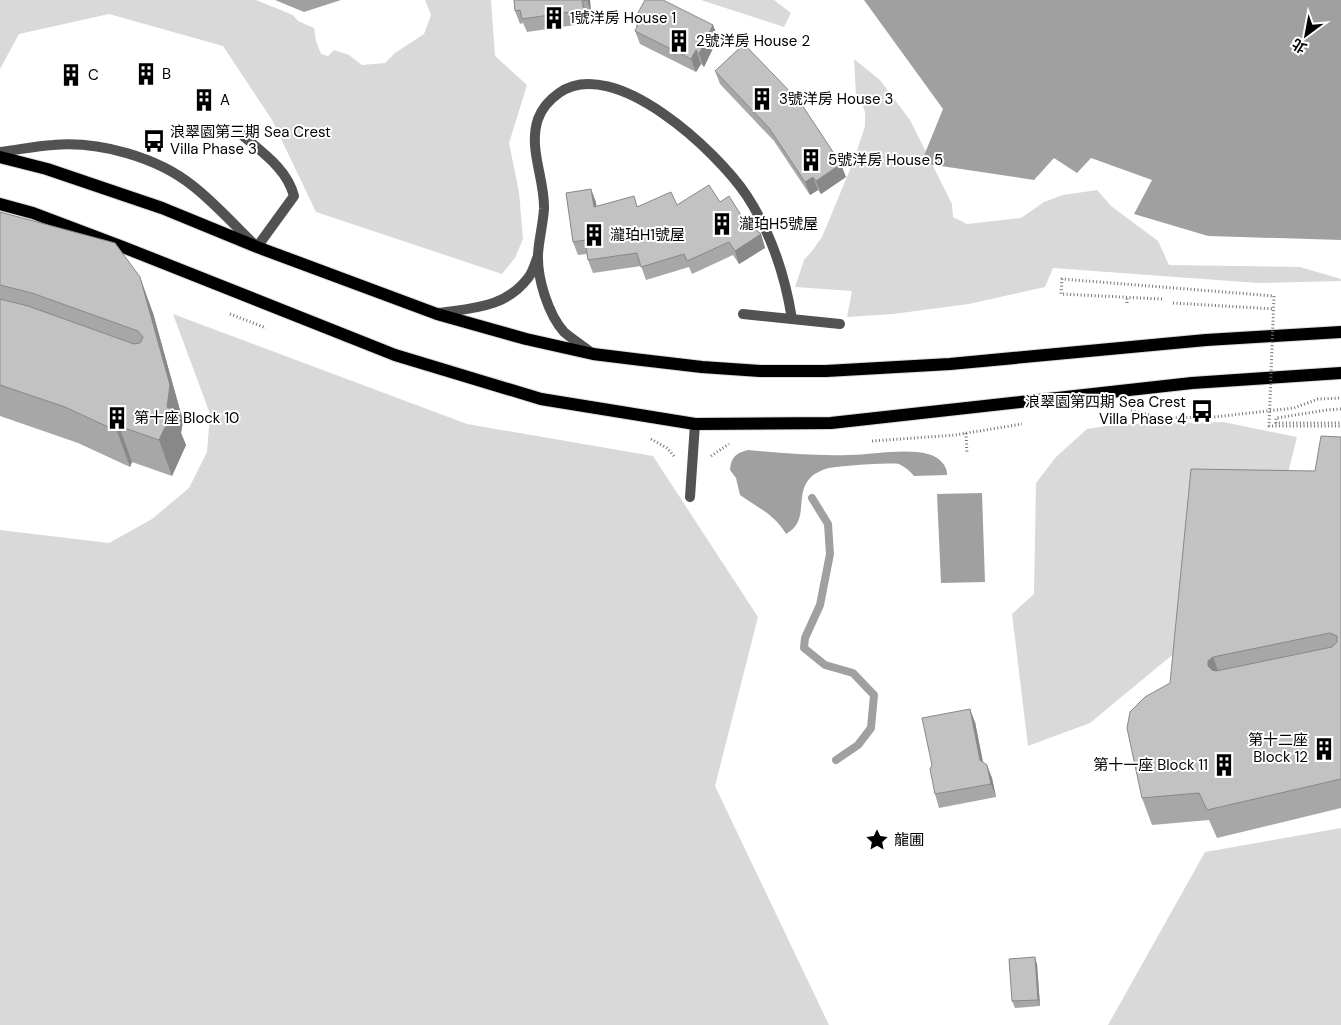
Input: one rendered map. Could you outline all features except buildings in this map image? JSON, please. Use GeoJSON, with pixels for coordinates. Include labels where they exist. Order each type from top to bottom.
{"type":"FeatureCollection","features":[{"type":"Feature","properties":{"kind":"main road"},"geometry":{"type":"LineString","coordinates":[[0,157],[47,169],[162,208],[257,247],[437,314],[526,339],[593,354],[702,367],[760,371],[826,372],[950,364],[1206,340],[1341,332]]}},
{"type":"Feature","properties":{"kind":"main road"},"geometry":{"type":"LineString","coordinates":[[0,204],[33,213],[395,355],[541,399],[695,424],[831,423],[1192,383],[1341,373]]}},
{"type":"Feature","properties":{"kind":"street"},"geometry":{"type":"LineString","coordinates":[[593,354],[565,332],[552,314],[542,286],[538,256],[544,208],[534,140],[541,112],[553,97],[570,87],[589,83],[628,94],[676,123],[697,139],[732,176],[746,194],[767,232],[788,292],[792,319]]}},
{"type":"Feature","properties":{"kind":"street"},"geometry":{"type":"LineString","coordinates":[[0,152],[54,144],[94,146],[146,159],[168,169],[193,186],[257,247],[294,196],[291,182],[273,162],[242,135]]}},
{"type":"Feature","properties":{"kind":"street"},"geometry":{"type":"LineString","coordinates":[[437,314],[491,305],[511,295],[529,278],[538,256]]}},
{"type":"Feature","properties":{"kind":"street"},"geometry":{"type":"LineString","coordinates":[[743,314],[840,324]]}},
{"type":"Feature","properties":{"kind":"street"},"geometry":{"type":"LineString","coordinates":[[690,497],[695,424]]}},
{"type":"Feature","properties":{"kind":"path"},"geometry":{"type":"LineString","coordinates":[[1162,299],[1062,294],[1062,280],[1274,296],[1269,426],[1341,424]]}},
{"type":"Feature","properties":{"kind":"path"},"geometry":{"type":"LineString","coordinates":[[1127,296],[1127,303]]}},
{"type":"Feature","properties":{"kind":"path"},"geometry":{"type":"LineString","coordinates":[[1173,303],[1274,310]]}},
{"type":"Feature","properties":{"kind":"path"},"geometry":{"type":"LineString","coordinates":[[230,313],[275,331]]}},
{"type":"Feature","properties":{"kind":"path"},"geometry":{"type":"LineString","coordinates":[[1129,410],[1164,418],[1214,417],[1294,410],[1318,399],[1341,398]]}},
{"type":"Feature","properties":{"kind":"path"},"geometry":{"type":"LineString","coordinates":[[1341,409],[1276,418],[1276,423],[1341,424]]}},
{"type":"Feature","properties":{"kind":"path"},"geometry":{"type":"LineString","coordinates":[[870,441],[966,433],[1031,423]]}},
{"type":"Feature","properties":{"kind":"path"},"geometry":{"type":"LineString","coordinates":[[966,433],[967,454]]}},
{"type":"Feature","properties":{"kind":"path"},"geometry":{"type":"LineString","coordinates":[[647,438],[667,448],[681,462],[702,465],[712,455],[731,442]]}},
{"type":"Feature","properties":{"kind":"shaded area"},"geometry":{"type":"Polygon","coordinates":[[[0,0],[256,0],[293,15],[298,21],[314,28],[321,54],[328,56],[334,50],[349,55],[362,65],[385,63],[395,53],[424,34],[431,15],[425,0],[491,0],[495,56],[527,85],[509,143],[519,192],[523,239],[515,258],[502,274],[316,212],[272,120],[223,46],[109,14],[19,34],[0,69],[0,0]]]}},
{"type":"Feature","properties":{"kind":"shaded area"},"geometry":{"type":"Polygon","coordinates":[[[275,0],[341,0],[304,12],[275,0]]]}},
{"type":"Feature","properties":{"kind":"shaded area"},"geometry":{"type":"Polygon","coordinates":[[[701,0],[774,0],[791,13],[784,27],[701,0]]]}},
{"type":"Feature","properties":{"kind":"shaded area"},"geometry":{"type":"Polygon","coordinates":[[[864,0],[1341,0],[1341,240],[1208,236],[1134,214],[1152,180],[1091,158],[1077,173],[1054,158],[1034,180],[921,163],[943,109],[864,0]]]}},
{"type":"Feature","properties":{"kind":"shaded area"},"geometry":{"type":"Polygon","coordinates":[[[854,59],[880,80],[910,120],[952,204],[953,217],[967,224],[1021,218],[1044,202],[1063,195],[1097,190],[1111,206],[1158,241],[1169,265],[1300,267],[1341,279],[1341,281],[1258,283],[1053,268],[1045,287],[969,304],[893,314],[847,317],[852,291],[795,287],[804,260],[822,237],[854,160],[865,126],[865,112],[861,101],[856,95],[854,59]]]}},
{"type":"Feature","properties":{"kind":"shaded area"},"geometry":{"type":"Polygon","coordinates":[[[173,314],[467,424],[653,456],[758,617],[715,786],[829,1025],[0,1025],[0,530],[109,543],[152,519],[189,488],[207,452],[210,414],[173,314]]]}},
{"type":"Feature","properties":{"kind":"shaded area"},"geometry":{"type":"Polygon","coordinates":[[[1223,422],[1297,437],[1288,473],[1194,469],[1194,637],[1090,723],[1028,746],[1012,614],[1034,594],[1036,483],[1056,457],[1087,429],[1119,424],[1223,422]]]}},
{"type":"Feature","properties":{"kind":"shaded area"},"geometry":{"type":"Polygon","coordinates":[[[748,450],[823,455],[918,452],[938,459],[944,464],[947,475],[914,476],[899,464],[853,465],[825,469],[811,477],[806,484],[798,522],[786,534],[771,516],[740,495],[736,478],[730,470],[735,456],[748,450]]]}},
{"type":"Feature","properties":{"kind":"shaded area"},"geometry":{"type":"Polygon","coordinates":[[[982,493],[985,582],[941,583],[937,494],[982,493]]]}},
{"type":"Feature","properties":{"kind":"shaded area"},"geometry":{"type":"Polygon","coordinates":[[[1341,828],[1341,1025],[1108,1025],[1205,852],[1341,828]]]}},
{"type":"Feature","properties":{"kind":"waterway"},"geometry":{"type":"LineString","coordinates":[[812,498],[828,524],[830,554],[820,605],[805,638],[804,648],[825,665],[853,673],[874,695],[871,728],[858,745],[836,760]]}},
{"type":"Feature","properties":{"kind":"place","name":"1號洋房 House 1"},"geometry":{"type":"Point","coordinates":[554,18]}},
{"type":"Feature","properties":{"kind":"place","name":"2號洋房 House 2"},"geometry":{"type":"Point","coordinates":[679,41]}},
{"type":"Feature","properties":{"kind":"place","name":"B"},"geometry":{"type":"Point","coordinates":[146,74]}},
{"type":"Feature","properties":{"kind":"place","name":"C"},"geometry":{"type":"Point","coordinates":[71,75]}},
{"type":"Feature","properties":{"kind":"place","name":"3號洋房 House 3"},"geometry":{"type":"Point","coordinates":[762,99]}},
{"type":"Feature","properties":{"kind":"place","name":"A"},"geometry":{"type":"Point","coordinates":[204,100]}},
{"type":"Feature","properties":{"kind":"place","name":"浪翠園第三期 Sea Crest Villa Phase 3"},"geometry":{"type":"Point","coordinates":[154,141]}},
{"type":"Feature","properties":{"kind":"place","name":"5號洋房 House 5"},"geometry":{"type":"Point","coordinates":[811,160]}},
{"type":"Feature","properties":{"kind":"place","name":"瀧珀H5號屋"},"geometry":{"type":"Point","coordinates":[722,224]}},
{"type":"Feature","properties":{"kind":"place","name":"瀧珀H1號屋"},"geometry":{"type":"Point","coordinates":[594,235]}},
{"type":"Feature","properties":{"kind":"place","name":"浪翠園第四期 Sea Crest Villa Phase 4"},"geometry":{"type":"Point","coordinates":[1202,411]}},
{"type":"Feature","properties":{"kind":"place","name":"第十座 Block 10"},"geometry":{"type":"Point","coordinates":[117,418]}},
{"type":"Feature","properties":{"kind":"place","name":"第十二座 Block 12"},"geometry":{"type":"Point","coordinates":[1324,749]}},
{"type":"Feature","properties":{"kind":"place","name":"第十一座 Block 11"},"geometry":{"type":"Point","coordinates":[1224,765]}},
{"type":"Feature","properties":{"kind":"place","name":"龍圃"},"geometry":{"type":"Point","coordinates":[877,840]}}]}
